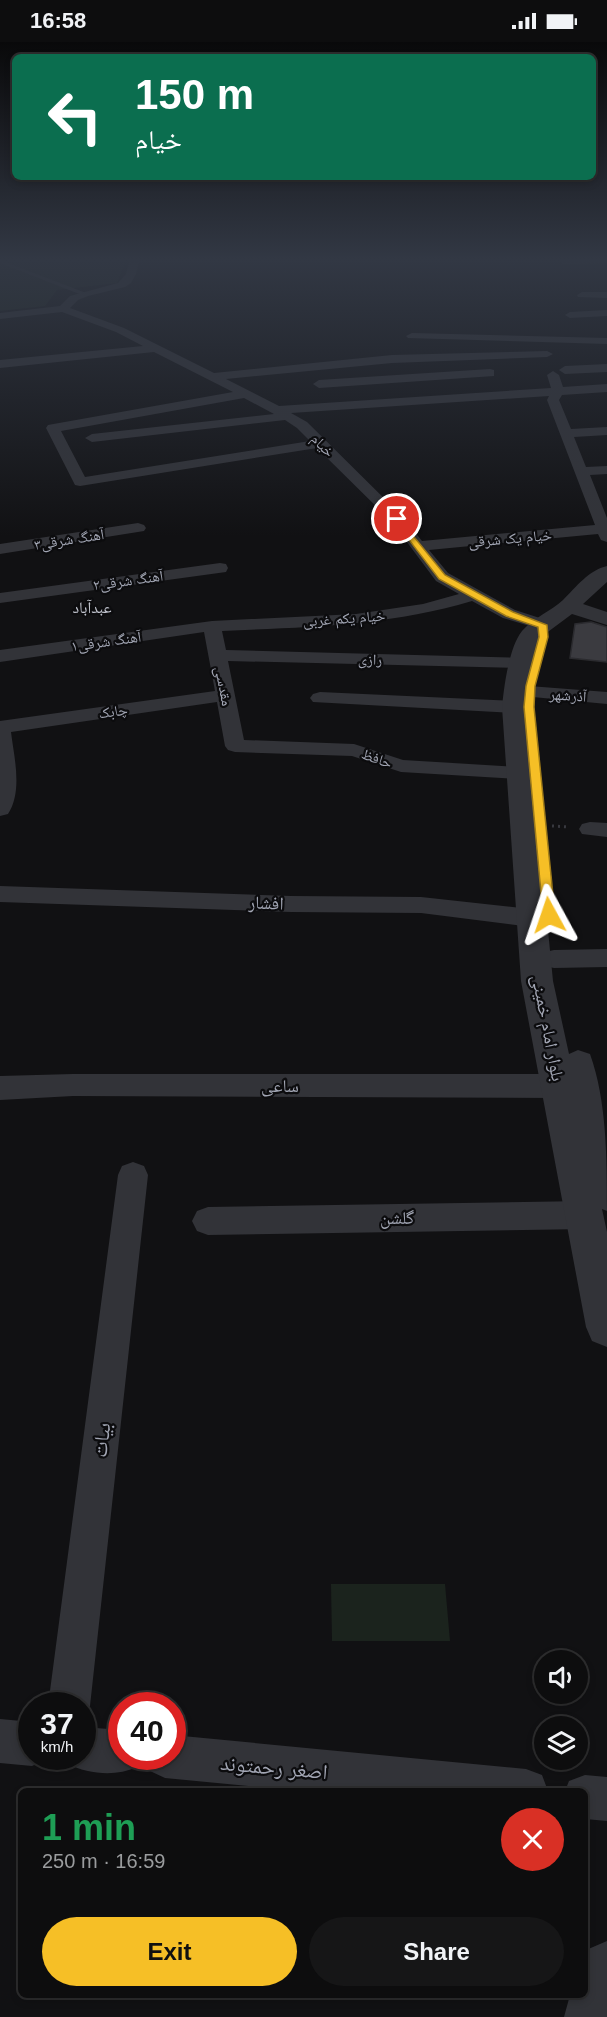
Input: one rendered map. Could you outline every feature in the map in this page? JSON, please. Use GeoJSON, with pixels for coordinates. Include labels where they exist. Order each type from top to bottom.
{"type":"FeatureCollection","features":[{"type":"Feature","properties":{"kind":"street"},"geometry":{"type":"LineString","coordinates":[[0,364],[127,351]]}},
{"type":"Feature","properties":{"kind":"street","name":"خیام"},"geometry":{"type":"LineString","coordinates":[[164,351],[302,425],[397,519],[442,577],[509,614],[543,625]]}},
{"type":"Feature","properties":{"kind":"street"},"geometry":{"type":"LineString","coordinates":[[392,359],[397,351]]}},
{"type":"Feature","properties":{"kind":"street"},"geometry":{"type":"LineString","coordinates":[[214,377],[392,359],[547,354],[545,370],[558,391]]}},
{"type":"Feature","properties":{"kind":"street"},"geometry":{"type":"LineString","coordinates":[[565,370],[607,368]]}},
{"type":"Feature","properties":{"kind":"street"},"geometry":{"type":"LineString","coordinates":[[307,385],[504,372]]}},
{"type":"Feature","properties":{"kind":"street"},"geometry":{"type":"LineString","coordinates":[[261,388],[53,428],[72,440],[283,413],[607,388]]}},
{"type":"Feature","properties":{"kind":"street"},"geometry":{"type":"LineString","coordinates":[[558,391],[553,400],[605,533]]}},
{"type":"Feature","properties":{"kind":"street"},"geometry":{"type":"LineString","coordinates":[[567,433],[607,431]]}},
{"type":"Feature","properties":{"kind":"street"},"geometry":{"type":"LineString","coordinates":[[72,440],[80,482],[320,443]]}},
{"type":"Feature","properties":{"kind":"street"},"geometry":{"type":"LineString","coordinates":[[581,471],[607,471]]}},
{"type":"Feature","properties":{"kind":"street","name":"آهنگ شرقی۳"},"geometry":{"type":"LineString","coordinates":[[0,549],[138,528]]}},
{"type":"Feature","properties":{"kind":"street","name":"خیام یک شرقی"},"geometry":{"type":"LineString","coordinates":[[417,546],[605,533]]}},
{"type":"Feature","properties":{"kind":"street","name":"آهنگ شرقی۲"},"geometry":{"type":"LineString","coordinates":[[0,597],[220,568]]}},
{"type":"Feature","properties":{"kind":"street","name":"بلوار امام خمینی"},"geometry":{"type":"LineString","coordinates":[[607,572],[585,589],[569,606],[531,634],[516,678],[522,700],[554,959],[599,1117],[596,1205],[607,1327]]}},
{"type":"Feature","properties":{"kind":"street","name":"خیام یکم غربی"},"geometry":{"type":"LineString","coordinates":[[212,626],[356,619],[425,609],[473,595]]}},
{"type":"Feature","properties":{"kind":"street"},"geometry":{"type":"LineString","coordinates":[[569,606],[607,619]]}},
{"type":"Feature","properties":{"kind":"street","name":"بلوار امام خمینی"},"geometry":{"type":"LineString","coordinates":[[543,625],[544,637],[522,700],[520,773],[531,918],[537,981],[560,1086],[596,1205]]}},
{"type":"Feature","properties":{"kind":"street","name":"مقدسی"},"geometry":{"type":"LineString","coordinates":[[212,626],[235,746]]}},
{"type":"Feature","properties":{"kind":"street","name":"آهنگ شرقی۱"},"geometry":{"type":"LineString","coordinates":[[0,656],[212,626]]}},
{"type":"Feature","properties":{"kind":"street","name":"رازی"},"geometry":{"type":"LineString","coordinates":[[218,655],[521,662]]}},
{"type":"Feature","properties":{"kind":"street","name":"چابک"},"geometry":{"type":"LineString","coordinates":[[0,727],[227,695]]}},
{"type":"Feature","properties":{"kind":"street","name":"آذرشهر"},"geometry":{"type":"LineString","coordinates":[[320,698],[522,700],[607,698]]}},
{"type":"Feature","properties":{"kind":"street"},"geometry":{"type":"LineString","coordinates":[[0,727],[3,779],[0,809]]}},
{"type":"Feature","properties":{"kind":"street","name":"حافظ"},"geometry":{"type":"LineString","coordinates":[[235,746],[354,750],[401,766],[520,773]]}},
{"type":"Feature","properties":{"kind":"street","name":"افشار"},"geometry":{"type":"LineString","coordinates":[[0,894],[291,904],[421,905],[531,918]]}},
{"type":"Feature","properties":{"kind":"street"},"geometry":{"type":"LineString","coordinates":[[554,959],[607,958]]}},
{"type":"Feature","properties":{"kind":"street","name":"ساعی"},"geometry":{"type":"LineString","coordinates":[[0,1088],[73,1085],[560,1086]]}},
{"type":"Feature","properties":{"kind":"street","name":"بیات"},"geometry":{"type":"LineString","coordinates":[[71,1692],[133,1175]]}},
{"type":"Feature","properties":{"kind":"street","name":"گلشن"},"geometry":{"type":"LineString","coordinates":[[208,1221],[596,1205]]}},
{"type":"Feature","properties":{"kind":"street"},"geometry":{"type":"LineString","coordinates":[[0,1741],[18,1743]]}},
{"type":"Feature","properties":{"kind":"street","name":"اصغر رحمتوند"},"geometry":{"type":"LineString","coordinates":[[186,1758],[495,1788]]}},
{"type":"Feature","properties":{"kind":"street"},"geometry":{"type":"LineString","coordinates":[[588,1797],[607,1799]]}},
{"type":"Feature","properties":{"kind":"street"},"geometry":{"type":"LineString","coordinates":[[594,2017],[607,1971]]}},
{"type":"Feature","properties":{"kind":"shaded area"},"geometry":{"type":"Polygon","coordinates":[[[331,1584],[445,1584],[450,1641],[332,1641],[331,1584]]]}},
{"type":"Feature","properties":{"kind":"building"},"geometry":{"type":"Polygon","coordinates":[[[591,622],[607,627],[607,662],[570,658],[575,624],[591,622]]]}},
{"type":"Feature","properties":{"kind":"district","name":"عبدآباد"},"geometry":{"type":"Point","coordinates":[92,607]}},
{"type":"Feature","properties":{"kind":"route"},"geometry":{"type":"LineString","coordinates":[[397,519],[442,577],[509,614],[543,625],[544,637],[531,686],[529,707],[549,915]]}}]}
